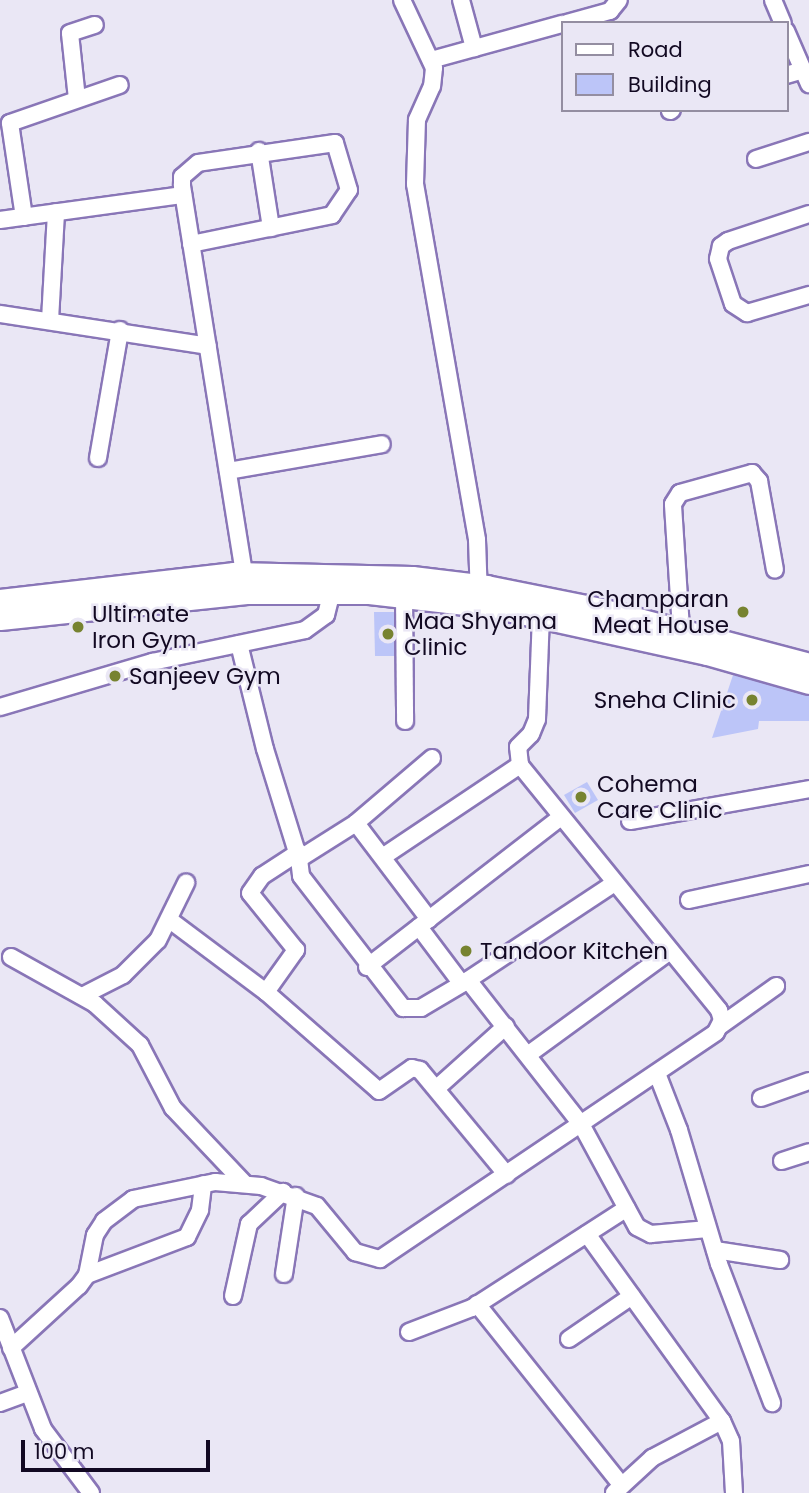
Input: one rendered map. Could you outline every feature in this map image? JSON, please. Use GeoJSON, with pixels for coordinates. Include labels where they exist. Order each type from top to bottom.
{"type":"FeatureCollection","features":[{"type":"Feature","properties":{"kind":"highway"},"geometry":{"type":"LineString","coordinates":[[0,601],[244,574],[362,575],[681,629],[809,665]]}},
{"type":"Feature","properties":{"kind":"highway"},"geometry":{"type":"LineString","coordinates":[[0,618],[249,592],[479,595],[541,616],[707,653],[809,682]]}},
{"type":"Feature","properties":{"kind":"street"},"geometry":{"type":"LineString","coordinates":[[402,0],[431,60],[432,86],[417,120],[414,139],[415,184],[477,540],[479,595]]}},
{"type":"Feature","properties":{"kind":"street"},"geometry":{"type":"LineString","coordinates":[[461,0],[474,48]]}},
{"type":"Feature","properties":{"kind":"street"},"geometry":{"type":"LineString","coordinates":[[572,21],[610,11],[619,0]]}},
{"type":"Feature","properties":{"kind":"street"},"geometry":{"type":"LineString","coordinates":[[773,0],[782,21]]}},
{"type":"Feature","properties":{"kind":"street"},"geometry":{"type":"LineString","coordinates":[[431,60],[560,24]]}},
{"type":"Feature","properties":{"kind":"street"},"geometry":{"type":"LineString","coordinates":[[77,99],[70,33],[95,25]]}},
{"type":"Feature","properties":{"kind":"street"},"geometry":{"type":"LineString","coordinates":[[788,35],[805,69],[788,74]]}},
{"type":"Feature","properties":{"kind":"street"},"geometry":{"type":"LineString","coordinates":[[24,216],[10,123],[120,85]]}},
{"type":"Feature","properties":{"kind":"street"},"geometry":{"type":"LineString","coordinates":[[191,244],[325,218],[349,190],[339,150],[330,141],[258,151],[191,166],[181,177],[183,195],[244,574]]}},
{"type":"Feature","properties":{"kind":"street"},"geometry":{"type":"LineString","coordinates":[[755,159],[809,142]]}},
{"type":"Feature","properties":{"kind":"street"},"geometry":{"type":"LineString","coordinates":[[258,151],[271,228]]}},
{"type":"Feature","properties":{"kind":"street"},"geometry":{"type":"LineString","coordinates":[[0,220],[183,195]]}},
{"type":"Feature","properties":{"kind":"street"},"geometry":{"type":"LineString","coordinates":[[50,320],[56,212]]}},
{"type":"Feature","properties":{"kind":"street"},"geometry":{"type":"LineString","coordinates":[[809,214],[728,241],[721,246],[718,259],[733,304],[747,313],[809,295]]}},
{"type":"Feature","properties":{"kind":"street"},"geometry":{"type":"LineString","coordinates":[[0,314],[120,330],[208,346]]}},
{"type":"Feature","properties":{"kind":"street"},"geometry":{"type":"LineString","coordinates":[[98,458],[120,330]]}},
{"type":"Feature","properties":{"kind":"street"},"geometry":{"type":"LineString","coordinates":[[228,471],[382,444]]}},
{"type":"Feature","properties":{"kind":"street"},"geometry":{"type":"LineString","coordinates":[[681,629],[673,504],[680,493],[752,473],[759,481],[775,570]]}},
{"type":"Feature","properties":{"kind":"street"},"geometry":{"type":"LineString","coordinates":[[0,707],[152,662],[318,625],[327,615],[332,591]]}},
{"type":"Feature","properties":{"kind":"street"},"geometry":{"type":"LineString","coordinates":[[404,595],[405,721]]}},
{"type":"Feature","properties":{"kind":"street"},"geometry":{"type":"LineString","coordinates":[[541,616],[537,719],[531,734],[518,747],[520,765],[613,884],[719,1010],[720,1026]]}},
{"type":"Feature","properties":{"kind":"street"},"geometry":{"type":"LineString","coordinates":[[239,644],[265,749],[299,856],[301,876],[395,1001],[411,1011],[465,982],[613,884]]}},
{"type":"Feature","properties":{"kind":"street"},"geometry":{"type":"LineString","coordinates":[[266,992],[296,950],[250,893],[262,876],[356,823],[432,758]]}},
{"type":"Feature","properties":{"kind":"street"},"geometry":{"type":"LineString","coordinates":[[384,856],[520,765]]}},
{"type":"Feature","properties":{"kind":"street"},"geometry":{"type":"LineString","coordinates":[[630,821],[809,789]]}},
{"type":"Feature","properties":{"kind":"street"},"geometry":{"type":"LineString","coordinates":[[367,967],[560,818]]}},
{"type":"Feature","properties":{"kind":"street"},"geometry":{"type":"LineString","coordinates":[[356,823],[384,856],[424,923],[465,982],[529,1054],[581,1124],[643,1233],[708,1229]]}},
{"type":"Feature","properties":{"kind":"street"},"geometry":{"type":"LineString","coordinates":[[689,900],[809,874]]}},
{"type":"Feature","properties":{"kind":"street"},"geometry":{"type":"LineString","coordinates":[[82,996],[123,975],[171,921],[186,883]]}},
{"type":"Feature","properties":{"kind":"street"},"geometry":{"type":"LineString","coordinates":[[171,921],[266,992],[379,1091],[412,1068],[421,1070],[438,1087],[507,1175]]}},
{"type":"Feature","properties":{"kind":"street"},"geometry":{"type":"LineString","coordinates":[[529,1054],[670,951]]}},
{"type":"Feature","properties":{"kind":"street"},"geometry":{"type":"LineString","coordinates":[[11,957],[82,996],[140,1045],[173,1108],[244,1183]]}},
{"type":"Feature","properties":{"kind":"street"},"geometry":{"type":"LineString","coordinates":[[88,1275],[95,1235],[117,1209],[149,1194],[203,1184],[244,1183],[290,1194],[330,1218],[355,1252],[380,1259],[581,1124],[658,1076],[720,1026],[776,986]]}},
{"type":"Feature","properties":{"kind":"street"},"geometry":{"type":"LineString","coordinates":[[438,1087],[506,1026]]}},
{"type":"Feature","properties":{"kind":"street"},"geometry":{"type":"LineString","coordinates":[[658,1076],[679,1130],[715,1250],[772,1402]]}},
{"type":"Feature","properties":{"kind":"street"},"geometry":{"type":"LineString","coordinates":[[761,1098],[809,1081]]}},
{"type":"Feature","properties":{"kind":"street"},"geometry":{"type":"LineString","coordinates":[[782,1161],[809,1152]]}},
{"type":"Feature","properties":{"kind":"street"},"geometry":{"type":"LineString","coordinates":[[11,1348],[88,1275],[187,1237],[198,1219],[203,1184]]}},
{"type":"Feature","properties":{"kind":"street"},"geometry":{"type":"LineString","coordinates":[[284,1274],[290,1194]]}},
{"type":"Feature","properties":{"kind":"street"},"geometry":{"type":"LineString","coordinates":[[233,1296],[249,1224],[290,1194]]}},
{"type":"Feature","properties":{"kind":"street"},"geometry":{"type":"LineString","coordinates":[[409,1332],[478,1304],[627,1208]]}},
{"type":"Feature","properties":{"kind":"street"},"geometry":{"type":"LineString","coordinates":[[587,1234],[722,1421],[731,1441],[734,1493]]}},
{"type":"Feature","properties":{"kind":"street"},"geometry":{"type":"LineString","coordinates":[[715,1250],[780,1259]]}},
{"type":"Feature","properties":{"kind":"street"},"geometry":{"type":"LineString","coordinates":[[569,1339],[632,1296]]}},
{"type":"Feature","properties":{"kind":"street"},"geometry":{"type":"LineString","coordinates":[[478,1304],[617,1488],[652,1458],[722,1421]]}},
{"type":"Feature","properties":{"kind":"street"},"geometry":{"type":"LineString","coordinates":[[0,1318],[43,1429],[91,1493]]}},
{"type":"Feature","properties":{"kind":"street"},"geometry":{"type":"LineString","coordinates":[[0,1403],[27,1393]]}},
{"type":"Feature","properties":{"kind":"building"},"geometry":{"type":"Polygon","coordinates":[[[374,612],[399,612],[399,656],[375,656],[374,612]]]}},
{"type":"Feature","properties":{"kind":"building"},"geometry":{"type":"Polygon","coordinates":[[[733,675],[809,695],[809,721],[759,721],[758,729],[712,738],[733,675]]]}},
{"type":"Feature","properties":{"kind":"building"},"geometry":{"type":"Polygon","coordinates":[[[587,782],[598,800],[575,813],[564,795],[587,782]]]}},
{"type":"Feature","properties":{"kind":"place","name":"Champaran Meat House"},"geometry":{"type":"Point","coordinates":[743,612]}},
{"type":"Feature","properties":{"kind":"place","name":"Ultimate Iron Gym"},"geometry":{"type":"Point","coordinates":[78,627]}},
{"type":"Feature","properties":{"kind":"place","name":"Maa Shyama Clinic"},"geometry":{"type":"Point","coordinates":[388,634]}},
{"type":"Feature","properties":{"kind":"place","name":"Sanjeev Gym"},"geometry":{"type":"Point","coordinates":[115,676]}},
{"type":"Feature","properties":{"kind":"place","name":"Sneha Clinic"},"geometry":{"type":"Point","coordinates":[752,700]}},
{"type":"Feature","properties":{"kind":"place","name":"Cohema Care Clinic"},"geometry":{"type":"Point","coordinates":[581,797]}},
{"type":"Feature","properties":{"kind":"place","name":"Tandoor Kitchen"},"geometry":{"type":"Point","coordinates":[466,951]}}]}
